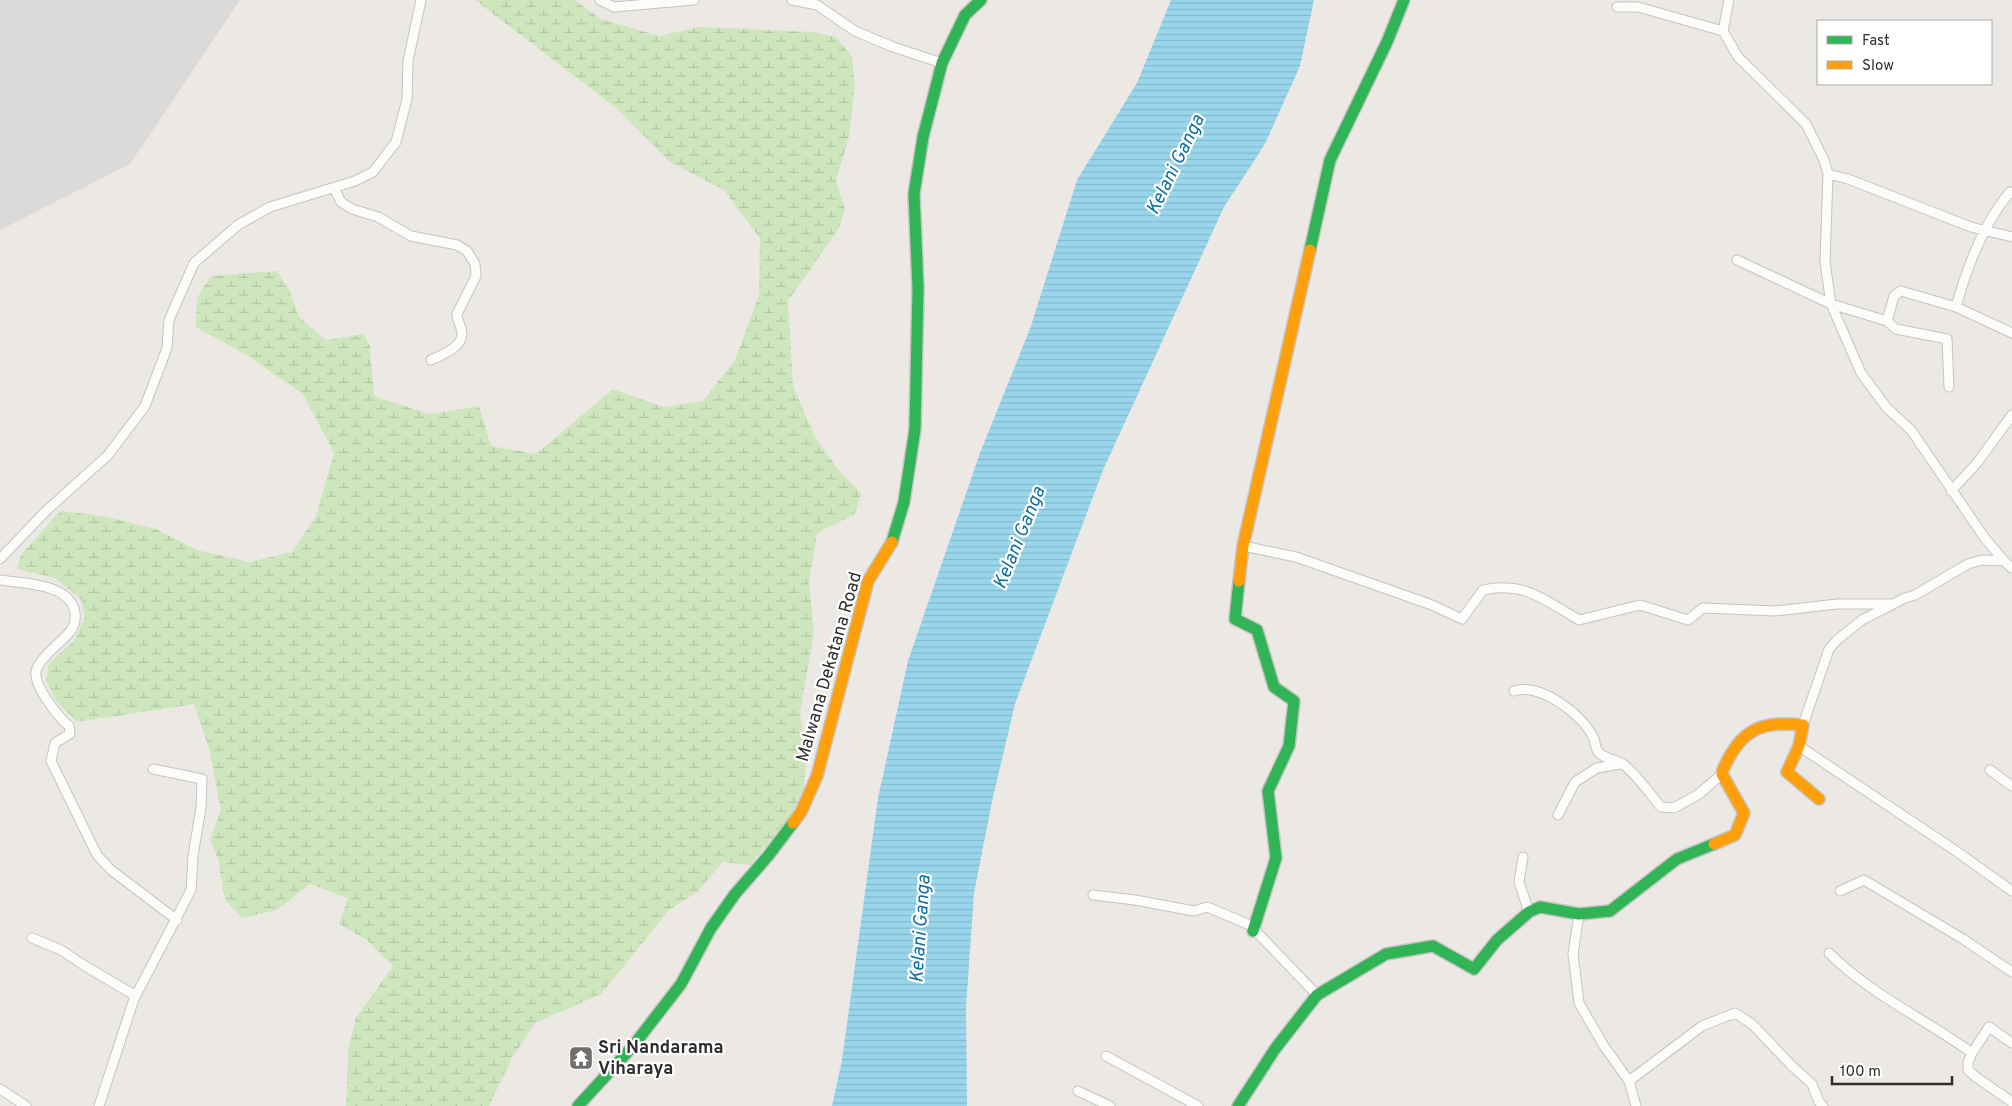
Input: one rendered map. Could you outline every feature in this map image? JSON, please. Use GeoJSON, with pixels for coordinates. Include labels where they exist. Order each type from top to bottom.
{"type":"FeatureCollection","features":[{"type":"Feature","properties":{"kind":"street"},"geometry":{"type":"LineString","coordinates":[[0,559],[47,510],[108,455],[145,406],[167,348],[169,320],[194,263],[238,225],[270,207],[355,181],[373,172],[396,142],[407,99],[408,62],[421,0]]}},
{"type":"Feature","properties":{"kind":"street"},"geometry":{"type":"LineString","coordinates":[[600,0],[614,7],[694,0]]}},
{"type":"Feature","properties":{"kind":"street"},"geometry":{"type":"LineString","coordinates":[[792,0],[817,6],[855,31],[893,47],[942,63]]}},
{"type":"Feature","properties":{"kind":"street"},"geometry":{"type":"LineString","coordinates":[[1253,931],[1276,858],[1268,791],[1290,746],[1294,701],[1274,687],[1257,630],[1234,619],[1243,546],[1330,160],[1387,42],[1404,0]]}},
{"type":"Feature","properties":{"kind":"street"},"geometry":{"type":"LineString","coordinates":[[1729,0],[1724,30],[1738,57],[1806,124],[1824,160],[1828,174],[1825,262],[1831,304],[1861,373],[1887,408],[1911,430],[1951,491],[2010,566]]}},
{"type":"Feature","properties":{"kind":"street","name":"Malwana Dekatana Road"},"geometry":{"type":"LineString","coordinates":[[578,1106],[633,1046],[680,984],[710,928],[801,812],[817,776],[868,581],[890,547],[904,502],[913,442],[917,387],[918,296],[914,194],[922,138],[942,63],[965,16],[977,1]]}},
{"type":"Feature","properties":{"kind":"street"},"geometry":{"type":"LineString","coordinates":[[1617,8],[1638,7],[1724,30]]}},
{"type":"Feature","properties":{"kind":"street"},"geometry":{"type":"LineString","coordinates":[[1828,174],[1848,178],[1985,231],[2012,238]]}},
{"type":"Feature","properties":{"kind":"street"},"geometry":{"type":"LineString","coordinates":[[336,187],[338,197],[347,206],[378,217],[411,236],[464,247],[473,259],[476,276],[457,314],[462,334],[460,341],[450,351],[431,360]]}},
{"type":"Feature","properties":{"kind":"street"},"geometry":{"type":"LineString","coordinates":[[1956,306],[1977,246],[2003,200],[2010,192],[2012,193]]}},
{"type":"Feature","properties":{"kind":"street"},"geometry":{"type":"LineString","coordinates":[[1737,260],[1831,304],[1887,321],[1896,329],[1947,339],[1949,387]]}},
{"type":"Feature","properties":{"kind":"street"},"geometry":{"type":"LineString","coordinates":[[1887,321],[1894,296],[1901,291],[1956,306],[2012,333]]}},
{"type":"Feature","properties":{"kind":"street"},"geometry":{"type":"LineString","coordinates":[[1951,491],[1977,463],[2012,415]]}},
{"type":"Feature","properties":{"kind":"street"},"geometry":{"type":"LineString","coordinates":[[1243,546],[1296,557],[1432,605],[1462,618],[1483,590],[1500,587],[1529,591],[1579,620],[1640,605],[1688,620],[1703,608],[1775,611],[1837,604],[1894,604]]}},
{"type":"Feature","properties":{"kind":"street"},"geometry":{"type":"LineString","coordinates":[[1819,799],[1786,772],[1799,746],[1803,725],[1829,648],[1836,640],[1862,620],[1916,595],[1968,564],[1982,560],[2010,566]]}},
{"type":"Feature","properties":{"kind":"street"},"geometry":{"type":"LineString","coordinates":[[0,580],[54,588],[65,595],[74,607],[76,621],[71,632],[42,660],[36,671],[37,684],[62,721],[69,726],[70,734],[55,744],[51,761],[97,856],[111,870],[177,920]]}},
{"type":"Feature","properties":{"kind":"street"},"geometry":{"type":"LineString","coordinates":[[1514,691],[1521,689],[1550,696],[1578,718],[1594,739],[1599,753],[1608,760],[1622,763],[1662,807],[1674,808],[1699,794],[1722,774]]}},
{"type":"Feature","properties":{"kind":"street"},"geometry":{"type":"LineString","coordinates":[[1240,1105],[1275,1049],[1317,995],[1386,954],[1433,946],[1474,969],[1497,940],[1529,912],[1540,907],[1579,914],[1610,911],[1677,859],[1735,835],[1744,813],[1721,770],[1730,755],[1752,730],[1784,722],[1803,725]]}},
{"type":"Feature","properties":{"kind":"street"},"geometry":{"type":"LineString","coordinates":[[1799,746],[1956,851],[2012,891]]}},
{"type":"Feature","properties":{"kind":"street"},"geometry":{"type":"LineString","coordinates":[[1558,815],[1575,782],[1597,768],[1622,763]]}},
{"type":"Feature","properties":{"kind":"street"},"geometry":{"type":"LineString","coordinates":[[99,1106],[117,1047],[136,996],[191,890],[192,856],[201,808],[202,779],[153,769]]}},
{"type":"Feature","properties":{"kind":"street"},"geometry":{"type":"LineString","coordinates":[[1990,770],[2012,786]]}},
{"type":"Feature","properties":{"kind":"street"},"geometry":{"type":"LineString","coordinates":[[1523,856],[1519,882],[1529,912]]}},
{"type":"Feature","properties":{"kind":"street"},"geometry":{"type":"LineString","coordinates":[[1840,892],[1864,880],[1963,938],[2012,972]]}},
{"type":"Feature","properties":{"kind":"street"},"geometry":{"type":"LineString","coordinates":[[1093,895],[1135,900],[1194,911],[1207,906],[1250,925],[1253,931],[1268,943],[1317,995]]}},
{"type":"Feature","properties":{"kind":"street"},"geometry":{"type":"LineString","coordinates":[[1579,914],[1573,954],[1579,1003],[1604,1046],[1629,1081],[1636,1106]]}},
{"type":"Feature","properties":{"kind":"street"},"geometry":{"type":"LineString","coordinates":[[32,938],[61,950],[136,996]]}},
{"type":"Feature","properties":{"kind":"street"},"geometry":{"type":"LineString","coordinates":[[1829,953],[1852,975],[1972,1053]]}},
{"type":"Feature","properties":{"kind":"street"},"geometry":{"type":"LineString","coordinates":[[1629,1081],[1702,1026],[1735,1013],[1752,1024],[1812,1084],[1819,1102],[1823,1106]]}},
{"type":"Feature","properties":{"kind":"street"},"geometry":{"type":"LineString","coordinates":[[2012,1044],[1989,1027],[1968,1062],[1968,1070],[2012,1102]]}},
{"type":"Feature","properties":{"kind":"street"},"geometry":{"type":"LineString","coordinates":[[1106,1056],[1198,1106]]}},
{"type":"Feature","properties":{"kind":"street"},"geometry":{"type":"LineString","coordinates":[[0,1089],[26,1106]]}},
{"type":"Feature","properties":{"kind":"street"},"geometry":{"type":"LineString","coordinates":[[1078,1091],[1110,1106]]}},
{"type":"Feature","properties":{"kind":"shaded area"},"geometry":{"type":"Polygon","coordinates":[[[0,0],[240,0],[130,164],[0,230],[0,0]]]}},
{"type":"Feature","properties":{"kind":"green space"},"geometry":{"type":"Polygon","coordinates":[[[475,0],[575,0],[601,19],[659,36],[700,27],[812,32],[836,37],[852,57],[855,87],[849,136],[836,181],[845,210],[839,228],[788,301],[793,386],[816,439],[841,473],[861,493],[855,514],[817,533],[809,583],[814,631],[800,713],[806,757],[804,788],[791,816],[750,865],[723,862],[697,892],[669,910],[601,994],[535,1023],[512,1058],[489,1106],[346,1106],[348,1052],[356,1018],[393,966],[367,940],[339,924],[348,898],[310,884],[277,910],[242,918],[225,900],[218,859],[210,839],[221,810],[209,748],[194,704],[77,722],[56,701],[46,680],[49,663],[74,641],[85,617],[81,599],[55,578],[17,569],[21,555],[60,511],[104,516],[156,529],[197,550],[250,562],[292,552],[316,516],[334,453],[303,394],[248,356],[196,327],[197,298],[211,276],[277,271],[289,290],[299,317],[326,340],[364,334],[370,347],[374,396],[429,414],[479,406],[491,446],[536,454],[613,389],[663,407],[703,401],[735,360],[759,295],[760,238],[724,190],[670,162],[616,108],[475,0]]]}},
{"type":"Feature","properties":{"kind":"water","name":"Kelani Ganga"},"geometry":{"type":"Polygon","coordinates":[[[1171,0],[1314,0],[1300,66],[1265,144],[1224,207],[1103,470],[1015,704],[993,797],[974,893],[966,1007],[967,1106],[832,1106],[842,1060],[878,798],[908,661],[980,453],[1030,329],[1077,180],[1137,83],[1171,0]]]}},
{"type":"Feature","properties":{"kind":"traffic: fast"},"geometry":{"type":"LineString","coordinates":[[892,542],[904,502],[915,429],[918,288],[914,194],[923,137],[942,63],[965,15],[981,0]]}},
{"type":"Feature","properties":{"kind":"traffic: fast"},"geometry":{"type":"LineString","coordinates":[[1310,250],[1330,160],[1387,42],[1404,0]]}},
{"type":"Feature","properties":{"kind":"traffic: fast"},"geometry":{"type":"LineString","coordinates":[[1239,581],[1235,619],[1257,630],[1274,687],[1294,701],[1289,746],[1268,791],[1276,858],[1253,931]]}},
{"type":"Feature","properties":{"kind":"traffic: fast"},"geometry":{"type":"LineString","coordinates":[[578,1106],[633,1046],[681,984],[711,928],[735,894],[768,856],[793,823]]}},
{"type":"Feature","properties":{"kind":"traffic: fast"},"geometry":{"type":"LineString","coordinates":[[1238,1106],[1275,1049],[1317,995],[1386,954],[1433,946],[1474,969],[1497,940],[1529,912],[1540,907],[1579,914],[1610,911],[1677,859],[1714,844]]}},
{"type":"Feature","properties":{"kind":"traffic: slow"},"geometry":{"type":"LineString","coordinates":[[1239,581],[1243,546],[1310,250]]}},
{"type":"Feature","properties":{"kind":"traffic: slow"},"geometry":{"type":"LineString","coordinates":[[793,823],[801,812],[817,776],[868,581],[892,542]]}},
{"type":"Feature","properties":{"kind":"traffic: slow"},"geometry":{"type":"LineString","coordinates":[[1714,844],[1735,835],[1744,813],[1722,774],[1723,770],[1737,745],[1745,737],[1764,726],[1775,724],[1803,725],[1799,746],[1787,772],[1819,799]]}},
{"type":"Feature","properties":{"kind":"place","name":"Sri Nandarama Viharaya"},"geometry":{"type":"Point","coordinates":[581,1058]}}]}
